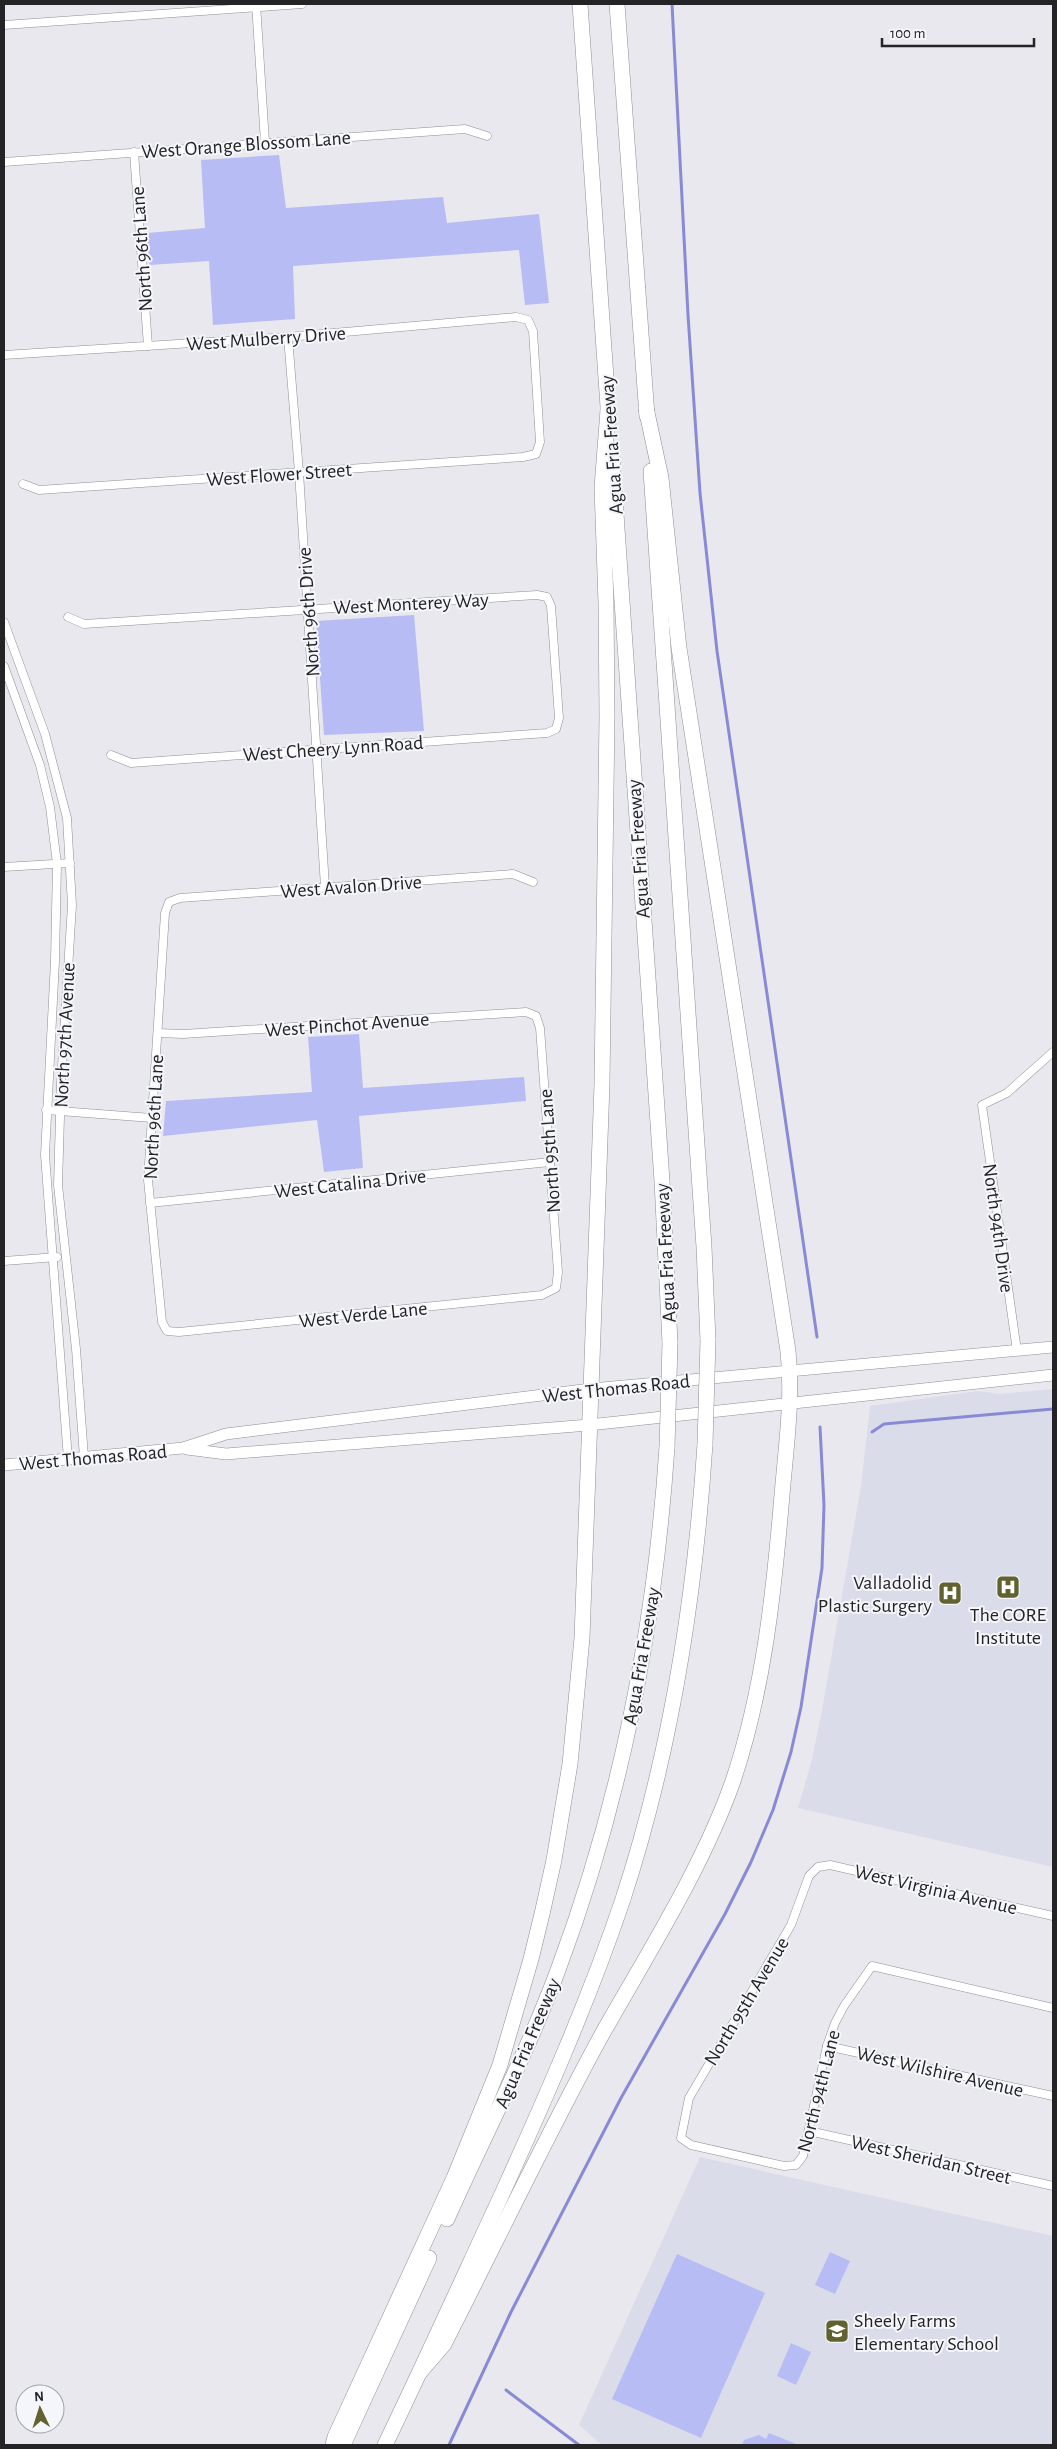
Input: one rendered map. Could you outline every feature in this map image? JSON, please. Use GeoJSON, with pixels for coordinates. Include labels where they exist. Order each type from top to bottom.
{"type":"FeatureCollection","features":[{"type":"Feature","properties":{"kind":"highway","name":"Agua Fria Freeway"},"geometry":{"type":"LineString","coordinates":[[343,2445],[518,2067],[558,1970],[585,1894],[615,1787],[638,1688],[655,1574],[667,1448],[670,1343],[662,1181],[580,4]]}},
{"type":"Feature","properties":{"kind":"highway","name":"Agua Fria Freeway"},"geometry":{"type":"LineString","coordinates":[[385,2445],[569,2045],[602,1962],[624,1896],[655,1783],[679,1670],[697,1547],[705,1444],[708,1340],[705,1256],[617,4]]}},
{"type":"Feature","properties":{"kind":"highway"},"geometry":{"type":"LineString","coordinates":[[420,2372],[444,2344],[549,2134],[698,1860],[733,1781],[752,1712],[767,1628],[778,1540],[790,1405],[790,1371],[679,648],[661,478],[646,408]]}},
{"type":"Feature","properties":{"kind":"highway"},"geometry":{"type":"LineString","coordinates":[[333,2445],[334,2437],[396,2300],[422,2248],[484,2107],[507,2044],[531,1959],[554,1860],[570,1764],[582,1638],[602,1074],[607,716],[606,583],[602,488],[608,410]]}},
{"type":"Feature","properties":{"kind":"main road","name":"West Thomas Road"},"geometry":{"type":"LineString","coordinates":[[4,1465],[183,1448],[226,1434],[591,1389],[1053,1347]]}},
{"type":"Feature","properties":{"kind":"main road","name":"West Thomas Road"},"geometry":{"type":"LineString","coordinates":[[183,1448],[226,1454],[590,1426],[1053,1375]]}},
{"type":"Feature","properties":{"kind":"street"},"geometry":{"type":"LineString","coordinates":[[4,25],[257,5],[302,4]]}},
{"type":"Feature","properties":{"kind":"street"},"geometry":{"type":"LineString","coordinates":[[257,5],[265,142]]}},
{"type":"Feature","properties":{"kind":"street","name":"West Orange Blossom Lane"},"geometry":{"type":"LineString","coordinates":[[4,162],[465,129],[487,136]]}},
{"type":"Feature","properties":{"kind":"street","name":"North 96th Lane"},"geometry":{"type":"LineString","coordinates":[[134,152],[148,346]]}},
{"type":"Feature","properties":{"kind":"street","name":"West Mulberry Drive"},"geometry":{"type":"LineString","coordinates":[[4,355],[288,337],[516,317],[528,320],[533,331],[540,442],[536,454]]}},
{"type":"Feature","properties":{"kind":"street","name":"North 96th Drive"},"geometry":{"type":"LineString","coordinates":[[288,337],[299,472],[325,888]]}},
{"type":"Feature","properties":{"kind":"street","name":"West Flower Street"},"geometry":{"type":"LineString","coordinates":[[23,484],[39,490],[523,457],[536,454]]}},
{"type":"Feature","properties":{"kind":"street","name":"West Monterey Way"},"geometry":{"type":"LineString","coordinates":[[68,617],[84,624],[537,595],[547,597],[551,606],[558,709],[556,729]]}},
{"type":"Feature","properties":{"kind":"street","name":"North 97th Avenue"},"geometry":{"type":"LineString","coordinates":[[4,622],[45,734],[67,818],[72,904],[60,1112],[58,1185],[84,1457]]}},
{"type":"Feature","properties":{"kind":"street","name":"North 97th Avenue"},"geometry":{"type":"LineString","coordinates":[[4,666],[40,765],[50,808],[57,864],[55,961],[45,1155],[68,1459]]}},
{"type":"Feature","properties":{"kind":"street","name":"West Cheery Lynn Road"},"geometry":{"type":"LineString","coordinates":[[111,755],[131,763],[547,733],[556,729]]}},
{"type":"Feature","properties":{"kind":"street"},"geometry":{"type":"LineString","coordinates":[[4,867],[70,863]]}},
{"type":"Feature","properties":{"kind":"street","name":"West Avalon Drive"},"geometry":{"type":"LineString","coordinates":[[169,902],[180,898],[513,874],[533,882]]}},
{"type":"Feature","properties":{"kind":"street","name":"North 96th Lane"},"geometry":{"type":"LineString","coordinates":[[167,1331],[162,1322],[148,1180],[165,913],[169,902]]}},
{"type":"Feature","properties":{"kind":"street","name":"West Pinchot Avenue"},"geometry":{"type":"LineString","coordinates":[[158,1033],[183,1034],[526,1012],[536,1016]]}},
{"type":"Feature","properties":{"kind":"street","name":"North 95th Lane"},"geometry":{"type":"LineString","coordinates":[[536,1016],[540,1028],[550,1162],[558,1272],[556,1288]]}},
{"type":"Feature","properties":{"kind":"street","name":"North 94th Drive"},"geometry":{"type":"LineString","coordinates":[[1017,1351],[982,1105],[1007,1093],[1053,1052]]}},
{"type":"Feature","properties":{"kind":"street"},"geometry":{"type":"LineString","coordinates":[[46,1110],[152,1118]]}},
{"type":"Feature","properties":{"kind":"street","name":"West Catalina Drive"},"geometry":{"type":"LineString","coordinates":[[150,1203],[550,1162]]}},
{"type":"Feature","properties":{"kind":"street"},"geometry":{"type":"LineString","coordinates":[[4,1261],[66,1257]]}},
{"type":"Feature","properties":{"kind":"street","name":"West Verde Lane"},"geometry":{"type":"LineString","coordinates":[[167,1331],[179,1332],[542,1296],[556,1288]]}},
{"type":"Feature","properties":{"kind":"street","name":"West Virginia Avenue"},"geometry":{"type":"LineString","coordinates":[[818,1867],[830,1865],[1053,1916]]}},
{"type":"Feature","properties":{"kind":"street","name":"North 95th Avenue"},"geometry":{"type":"LineString","coordinates":[[796,2165],[784,2166],[691,2145],[682,2138],[689,2098],[791,1925],[809,1876],[818,1867]]}},
{"type":"Feature","properties":{"kind":"street","name":"North 94th Lane"},"geometry":{"type":"LineString","coordinates":[[796,2165],[803,2156],[827,2046],[835,2023],[844,2006],[872,1966],[1053,2008]]}},
{"type":"Feature","properties":{"kind":"street","name":"West Wilshire Avenue"},"geometry":{"type":"LineString","coordinates":[[827,2046],[1053,2096]]}},
{"type":"Feature","properties":{"kind":"street","name":"West Sheridan Street"},"geometry":{"type":"LineString","coordinates":[[809,2131],[1053,2186]]}},
{"type":"Feature","properties":{"kind":"shaded area"},"geometry":{"type":"Polygon","coordinates":[[[279,155],[286,208],[443,197],[447,223],[539,214],[549,303],[525,305],[519,250],[293,266],[295,319],[213,325],[209,261],[149,265],[147,233],[205,228],[201,160],[279,155]]]}},
{"type":"Feature","properties":{"kind":"shaded area"},"geometry":{"type":"Polygon","coordinates":[[[414,615],[424,731],[324,735],[316,621],[414,615]]]}},
{"type":"Feature","properties":{"kind":"shaded area"},"geometry":{"type":"Polygon","coordinates":[[[359,1034],[363,1088],[524,1077],[526,1101],[359,1116],[363,1168],[324,1172],[317,1120],[163,1136],[166,1101],[312,1092],[308,1037],[359,1034]]]}},
{"type":"Feature","properties":{"kind":"shaded area"},"geometry":{"type":"Polygon","coordinates":[[[1053,1389],[1053,1867],[798,1808],[811,1763],[821,1716],[861,1486],[870,1406],[978,1391],[999,1394],[1053,1389]]]}},
{"type":"Feature","properties":{"kind":"shaded area","name":"Sheely Farms Elementary School"},"geometry":{"type":"Polygon","coordinates":[[[700,2157],[1053,2236],[1053,2445],[602,2445],[579,2425],[700,2157]]]}},
{"type":"Feature","properties":{"kind":"shaded area"},"geometry":{"type":"Polygon","coordinates":[[[830,2252],[850,2261],[835,2294],[815,2285],[830,2252]]]}},
{"type":"Feature","properties":{"kind":"shaded area"},"geometry":{"type":"Polygon","coordinates":[[[677,2254],[765,2293],[701,2438],[612,2399],[677,2254]]]}},
{"type":"Feature","properties":{"kind":"shaded area"},"geometry":{"type":"Polygon","coordinates":[[[791,2343],[811,2352],[796,2385],[777,2376],[791,2343]]]}},
{"type":"Feature","properties":{"kind":"shaded area"},"geometry":{"type":"Polygon","coordinates":[[[769,2433],[799,2445],[742,2445],[744,2440],[759,2435],[766,2439],[769,2433]]]}},
{"type":"Feature","properties":{"kind":"waterway"},"geometry":{"type":"LineString","coordinates":[[672,4],[688,315],[700,493],[717,651],[817,1337]]}},
{"type":"Feature","properties":{"kind":"waterway"},"geometry":{"type":"LineString","coordinates":[[872,1432],[884,1424],[1053,1409]]}},
{"type":"Feature","properties":{"kind":"waterway"},"geometry":{"type":"LineString","coordinates":[[449,2445],[511,2312],[621,2098],[725,1914],[751,1862],[773,1810],[791,1752],[801,1707],[822,1568],[824,1505],[820,1427]]}},
{"type":"Feature","properties":{"kind":"waterway"},"geometry":{"type":"LineString","coordinates":[[506,2390],[579,2445]]}},
{"type":"Feature","properties":{"kind":"place","name":"The CORE Institute"},"geometry":{"type":"Point","coordinates":[1008,1587]}},
{"type":"Feature","properties":{"kind":"place","name":"Valladolid Plastic Surgery"},"geometry":{"type":"Point","coordinates":[950,1593]}},
{"type":"Feature","properties":{"kind":"place","name":"Sheely Farms Elementary School"},"geometry":{"type":"Point","coordinates":[837,2331]}}]}
